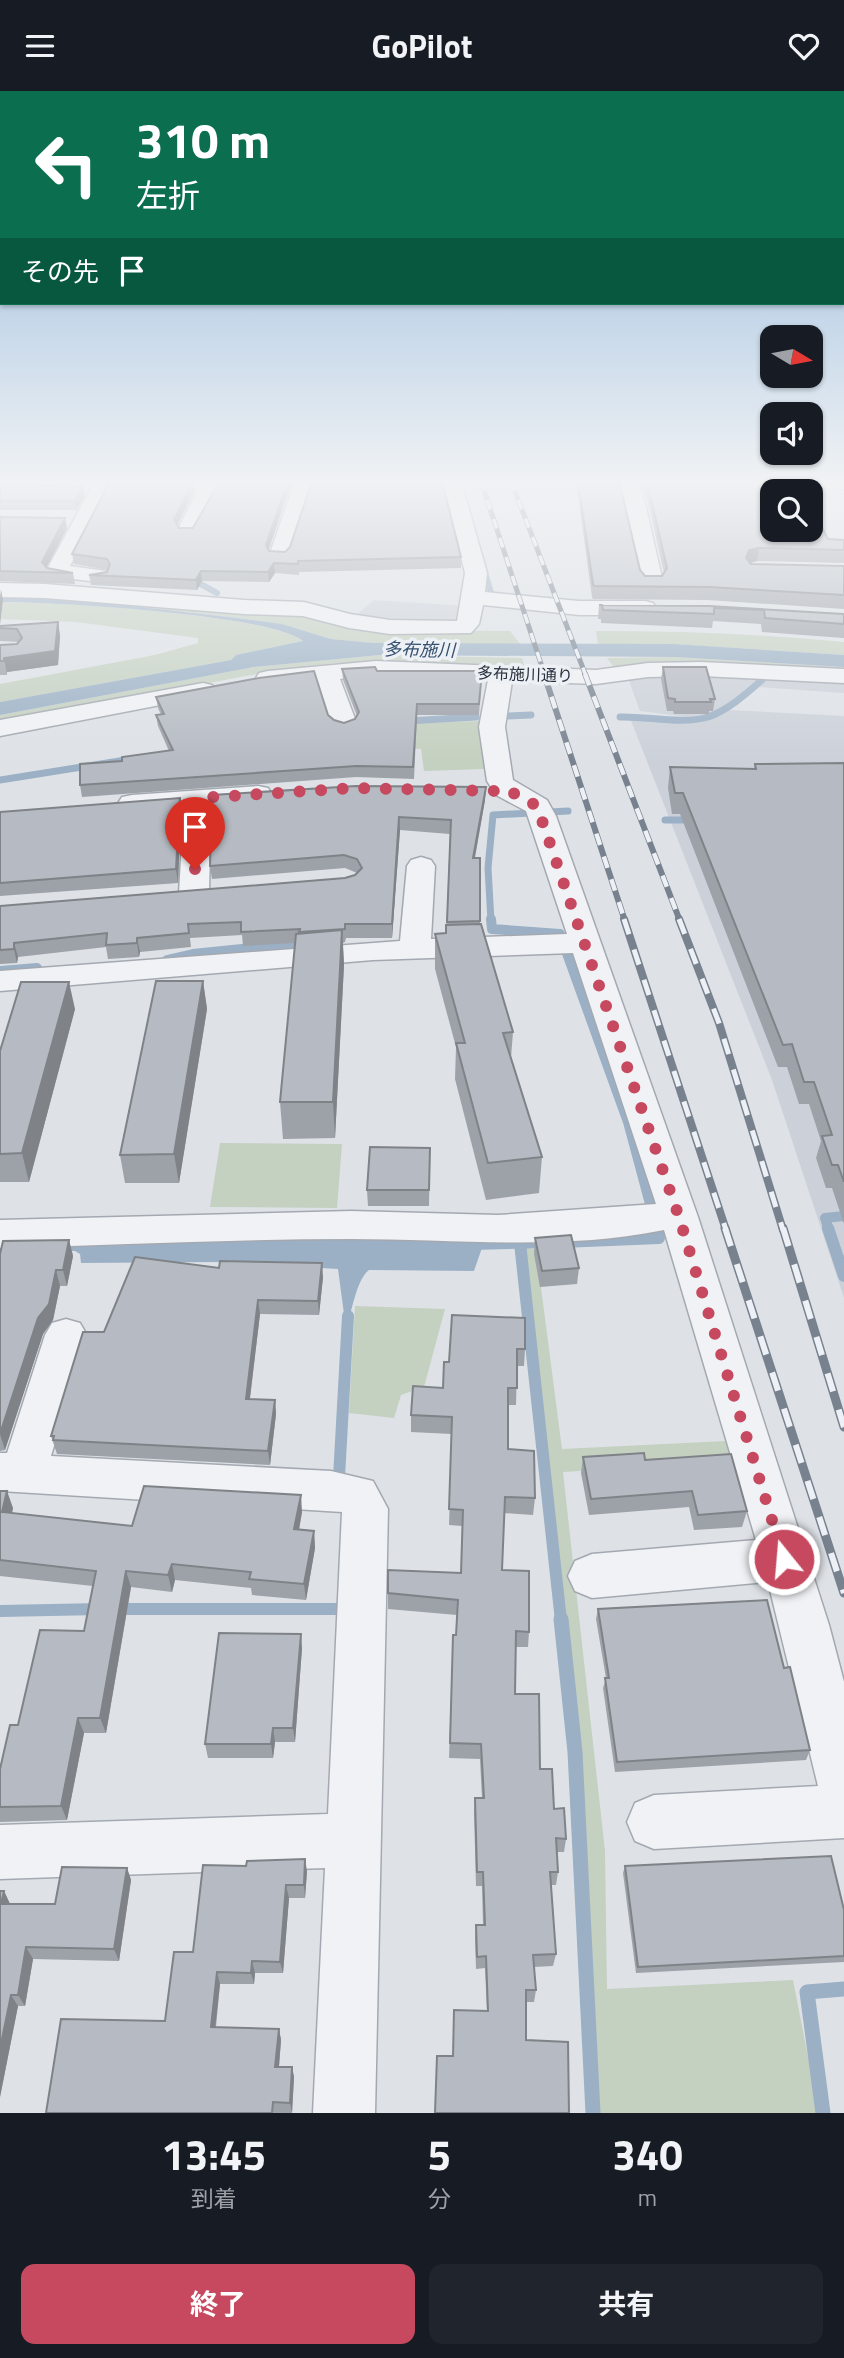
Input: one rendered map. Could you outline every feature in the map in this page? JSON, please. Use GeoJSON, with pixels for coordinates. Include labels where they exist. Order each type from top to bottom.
{"type":"FeatureCollection","features":[{"type":"Feature","properties":{"kind":"street"},"geometry":{"type":"LineString","coordinates":[[93,575],[98,576]]}},
{"type":"Feature","properties":{"kind":"street"},"geometry":{"type":"LineString","coordinates":[[0,590],[45,591],[244,607],[276,606],[304,609],[349,621],[390,627],[463,628],[468,624],[474,597],[475,575]]}},
{"type":"Feature","properties":{"kind":"street"},"geometry":{"type":"LineString","coordinates":[[651,575],[652,582]]}},
{"type":"Feature","properties":{"kind":"street"},"geometry":{"type":"LineString","coordinates":[[474,597],[591,609],[672,609]]}},
{"type":"Feature","properties":{"kind":"street","name":"多布施川通り"},"geometry":{"type":"LineString","coordinates":[[0,728],[238,683],[326,671],[376,668],[596,677],[648,670],[701,669],[844,676]]}},
{"type":"Feature","properties":{"kind":"street"},"geometry":{"type":"LineString","coordinates":[[326,671],[344,723]]}},
{"type":"Feature","properties":{"kind":"street"},"geometry":{"type":"LineString","coordinates":[[501,675],[492,727],[500,781],[506,789],[539,811],[570,943],[661,1218],[784,1559],[805,1625],[844,1784]]}},
{"type":"Feature","properties":{"kind":"street"},"geometry":{"type":"LineString","coordinates":[[479,791],[506,789]]}},
{"type":"Feature","properties":{"kind":"street"},"geometry":{"type":"LineString","coordinates":[[106,805],[277,793]]}},
{"type":"Feature","properties":{"kind":"street"},"geometry":{"type":"LineString","coordinates":[[194,893],[198,798]]}},
{"type":"Feature","properties":{"kind":"street"},"geometry":{"type":"LineString","coordinates":[[415,950],[421,866]]}},
{"type":"Feature","properties":{"kind":"street"},"geometry":{"type":"LineString","coordinates":[[0,981],[415,950],[570,943]]}},
{"type":"Feature","properties":{"kind":"street"},"geometry":{"type":"LineString","coordinates":[[0,1234],[351,1225],[498,1229],[661,1218]]}},
{"type":"Feature","properties":{"kind":"street"},"geometry":{"type":"LineString","coordinates":[[66,1335],[11,1473],[344,1493],[365,1509],[336,1841],[344,2113]]}},
{"type":"Feature","properties":{"kind":"street"},"geometry":{"type":"LineString","coordinates":[[592,1576],[784,1559]]}},
{"type":"Feature","properties":{"kind":"street"},"geometry":{"type":"LineString","coordinates":[[654,1822],[844,1811]]}},
{"type":"Feature","properties":{"kind":"street"},"geometry":{"type":"LineString","coordinates":[[0,1852],[336,1841]]}},
{"type":"Feature","properties":{"kind":"shaded area"},"geometry":{"type":"Polygon","coordinates":[[[374,600],[467,606],[460,624],[390,623],[354,617],[374,600]]]}},
{"type":"Feature","properties":{"kind":"shaded area"},"geometry":{"type":"Polygon","coordinates":[[[655,674],[844,680],[844,693],[758,687],[728,710],[844,716],[844,1298],[772,1080],[630,718],[700,721],[722,712],[688,717],[640,711],[628,678],[655,674]]]}},
{"type":"Feature","properties":{"kind":"green space"},"geometry":{"type":"Polygon","coordinates":[[[0,592],[290,612],[389,630],[510,631],[521,645],[374,643],[331,639],[282,624],[0,592]]]}},
{"type":"Feature","properties":{"kind":"green space"},"geometry":{"type":"Polygon","coordinates":[[[0,602],[110,607],[206,617],[282,632],[303,641],[236,655],[231,660],[0,702],[0,684],[155,655],[198,643],[198,638],[76,622],[0,619],[0,602]]]}},
{"type":"Feature","properties":{"kind":"green space"},"geometry":{"type":"Polygon","coordinates":[[[596,631],[720,633],[844,642],[844,655],[674,644],[598,646],[596,631]]]}},
{"type":"Feature","properties":{"kind":"green space"},"geometry":{"type":"Polygon","coordinates":[[[380,655],[522,658],[526,671],[423,662],[334,663],[246,676],[0,722],[0,715],[254,667],[380,655]]]}},
{"type":"Feature","properties":{"kind":"green space"},"geometry":{"type":"Polygon","coordinates":[[[675,657],[844,667],[844,671],[701,664],[613,666],[607,658],[675,657]]]}},
{"type":"Feature","properties":{"kind":"green space"},"geometry":{"type":"Polygon","coordinates":[[[481,721],[484,769],[424,771],[421,749],[361,746],[357,725],[481,721]]]}},
{"type":"Feature","properties":{"kind":"green space"},"geometry":{"type":"Polygon","coordinates":[[[220,1143],[342,1144],[337,1208],[210,1207],[220,1143]]]}},
{"type":"Feature","properties":{"kind":"green space"},"geometry":{"type":"Polygon","coordinates":[[[517,1247],[536,1249],[562,1449],[726,1441],[736,1461],[563,1472],[605,1851],[607,1989],[793,1980],[819,2113],[587,2113],[568,1751],[537,1416],[517,1247]]]}},
{"type":"Feature","properties":{"kind":"green space"},"geometry":{"type":"Polygon","coordinates":[[[355,1306],[445,1309],[424,1387],[401,1395],[394,1418],[349,1413],[355,1306]]]}},
{"type":"Feature","properties":{"kind":"water","name":"多布施川"},"geometry":{"type":"Polygon","coordinates":[[[0,596],[62,598],[237,618],[282,624],[331,639],[374,643],[674,644],[844,655],[844,667],[675,657],[380,655],[254,667],[0,715],[0,702],[231,660],[236,655],[303,641],[282,632],[206,617],[110,607],[0,602],[0,596]]]}},
{"type":"Feature","properties":{"kind":"water"},"geometry":{"type":"Polygon","coordinates":[[[485,1239],[474,1271],[369,1270],[361,1281],[346,1329],[338,1269],[221,1262],[81,1263],[80,1254],[75,1251],[27,1251],[26,1244],[485,1239]]]}},
{"type":"Feature","properties":{"kind":"building"},"geometry":{"type":"Polygon","coordinates":[[[97,575],[199,575],[196,580],[97,575]]]}},
{"type":"Feature","properties":{"kind":"building"},"geometry":{"type":"Polygon","coordinates":[[[592,575],[844,575],[844,595],[709,587],[594,586],[592,575]]]}},
{"type":"Feature","properties":{"kind":"building"},"geometry":{"type":"Polygon","coordinates":[[[602,605],[709,606],[844,614],[844,624],[765,618],[764,610],[714,608],[714,614],[603,610],[602,605]]]}},
{"type":"Feature","properties":{"kind":"building"},"geometry":{"type":"Polygon","coordinates":[[[58,622],[55,651],[4,658],[4,661],[0,661],[0,645],[17,644],[22,638],[17,629],[0,626],[58,622]]]}},
{"type":"Feature","properties":{"kind":"building"},"geometry":{"type":"Polygon","coordinates":[[[375,667],[377,671],[482,671],[479,704],[417,704],[413,767],[356,766],[80,785],[80,764],[122,761],[122,757],[173,750],[156,715],[164,714],[156,697],[314,671],[328,715],[344,723],[355,719],[359,712],[342,669],[375,667]]]}},
{"type":"Feature","properties":{"kind":"building"},"geometry":{"type":"Polygon","coordinates":[[[663,667],[706,667],[715,699],[710,699],[711,702],[675,702],[675,699],[668,698],[663,667]]]}},
{"type":"Feature","properties":{"kind":"building"},"geometry":{"type":"Polygon","coordinates":[[[844,763],[844,1182],[838,1165],[832,1165],[822,1136],[832,1135],[814,1082],[804,1082],[792,1044],[783,1045],[683,793],[675,793],[670,767],[756,769],[755,764],[844,763]]]}},
{"type":"Feature","properties":{"kind":"building"},"geometry":{"type":"Polygon","coordinates":[[[356,786],[486,787],[473,858],[480,858],[480,921],[447,922],[451,820],[399,817],[392,924],[345,924],[345,929],[299,932],[300,929],[241,932],[241,922],[188,924],[189,933],[137,938],[137,943],[106,945],[107,933],[14,943],[14,949],[0,950],[0,906],[345,878],[355,875],[362,868],[357,859],[344,855],[210,866],[212,795],[356,786]]]}},
{"type":"Feature","properties":{"kind":"building"},"geometry":{"type":"Polygon","coordinates":[[[180,798],[176,869],[0,883],[0,812],[180,798]]]}},
{"type":"Feature","properties":{"kind":"building"},"geometry":{"type":"Polygon","coordinates":[[[481,924],[513,1032],[503,1033],[542,1157],[488,1163],[456,1043],[465,1043],[435,934],[446,933],[446,925],[481,924]]]}},
{"type":"Feature","properties":{"kind":"building"},"geometry":{"type":"Polygon","coordinates":[[[342,930],[333,1102],[280,1102],[296,934],[342,930]]]}},
{"type":"Feature","properties":{"kind":"building"},"geometry":{"type":"Polygon","coordinates":[[[156,981],[203,981],[174,1154],[120,1155],[156,981]]]}},
{"type":"Feature","properties":{"kind":"building"},"geometry":{"type":"Polygon","coordinates":[[[21,982],[69,982],[22,1153],[0,1154],[0,1051],[21,982]]]}},
{"type":"Feature","properties":{"kind":"building"},"geometry":{"type":"Polygon","coordinates":[[[370,1147],[430,1148],[429,1190],[367,1190],[370,1147]]]}},
{"type":"Feature","properties":{"kind":"building"},"geometry":{"type":"Polygon","coordinates":[[[571,1235],[579,1268],[542,1271],[535,1238],[571,1235]]]}},
{"type":"Feature","properties":{"kind":"building"},"geometry":{"type":"Polygon","coordinates":[[[69,1240],[63,1270],[56,1270],[49,1304],[38,1318],[0,1434],[0,1254],[3,1241],[69,1240]]]}},
{"type":"Feature","properties":{"kind":"building"},"geometry":{"type":"Polygon","coordinates":[[[135,1257],[219,1268],[220,1261],[322,1263],[318,1301],[258,1300],[246,1399],[275,1400],[268,1451],[53,1440],[54,1436],[51,1436],[83,1332],[104,1332],[135,1257]]]}},
{"type":"Feature","properties":{"kind":"building"},"geometry":{"type":"Polygon","coordinates":[[[452,1315],[525,1318],[525,1349],[517,1349],[517,1388],[508,1388],[508,1449],[534,1451],[535,1498],[505,1497],[502,1570],[529,1571],[529,1632],[516,1631],[515,1694],[539,1694],[540,1769],[552,1769],[554,1809],[564,1808],[566,1839],[556,1838],[558,1872],[550,1872],[556,1954],[533,1955],[536,1990],[526,1990],[526,2040],[568,2042],[569,2113],[435,2113],[437,2056],[453,2056],[454,2010],[488,2011],[486,1956],[477,1957],[476,1925],[485,1925],[483,1872],[477,1872],[475,1798],[484,1798],[481,1744],[450,1743],[453,1635],[456,1635],[458,1600],[388,1593],[388,1570],[461,1573],[463,1510],[449,1509],[452,1417],[411,1415],[413,1386],[443,1388],[444,1362],[449,1362],[452,1315]]]}},
{"type":"Feature","properties":{"kind":"building"},"geometry":{"type":"Polygon","coordinates":[[[644,1453],[645,1460],[731,1454],[747,1511],[698,1515],[692,1491],[591,1499],[583,1457],[644,1453]]]}},
{"type":"Feature","properties":{"kind":"building"},"geometry":{"type":"Polygon","coordinates":[[[144,1486],[301,1495],[294,1529],[314,1531],[304,1584],[249,1579],[251,1572],[172,1564],[168,1575],[126,1571],[100,1718],[78,1718],[61,1806],[0,1807],[0,1769],[10,1725],[18,1725],[40,1630],[84,1631],[96,1571],[0,1560],[0,1491],[7,1491],[2,1512],[132,1526],[144,1486]]]}},
{"type":"Feature","properties":{"kind":"building"},"geometry":{"type":"Polygon","coordinates":[[[767,1600],[784,1668],[790,1667],[810,1750],[617,1762],[605,1678],[609,1678],[598,1609],[767,1600]]]}},
{"type":"Feature","properties":{"kind":"building"},"geometry":{"type":"Polygon","coordinates":[[[219,1633],[301,1634],[293,1728],[273,1728],[271,1744],[205,1744],[219,1633]]]}},
{"type":"Feature","properties":{"kind":"building"},"geometry":{"type":"Polygon","coordinates":[[[831,1856],[844,1910],[844,1956],[638,1967],[625,1866],[831,1856]]]}},
{"type":"Feature","properties":{"kind":"building"},"geometry":{"type":"Polygon","coordinates":[[[305,1859],[304,1885],[286,1885],[280,1962],[252,1961],[251,1973],[217,1972],[211,2027],[279,2029],[275,2067],[292,2067],[290,2103],[273,2102],[272,2113],[46,2113],[61,2019],[165,2021],[174,1952],[193,1952],[203,1865],[246,1866],[247,1861],[305,1859]]]}},
{"type":"Feature","properties":{"kind":"building"},"geometry":{"type":"Polygon","coordinates":[[[62,1867],[127,1868],[114,1949],[26,1947],[18,1995],[11,1995],[0,2049],[0,1891],[4,1891],[1,1904],[55,1904],[62,1867]]]}},
{"type":"Feature","properties":{"kind":"waterway"},"geometry":{"type":"LineString","coordinates":[[486,575],[492,596]]}},
{"type":"Feature","properties":{"kind":"waterway"},"geometry":{"type":"LineString","coordinates":[[189,582],[197,582],[217,593]]}},
{"type":"Feature","properties":{"kind":"waterway"},"geometry":{"type":"LineString","coordinates":[[620,717],[675,720],[708,717],[730,706],[762,680]]}},
{"type":"Feature","properties":{"kind":"waterway"},"geometry":{"type":"LineString","coordinates":[[505,716],[531,715]]}},
{"type":"Feature","properties":{"kind":"waterway"},"geometry":{"type":"LineString","coordinates":[[407,721],[476,717]]}},
{"type":"Feature","properties":{"kind":"waterway"},"geometry":{"type":"LineString","coordinates":[[0,780],[132,759]]}},
{"type":"Feature","properties":{"kind":"waterway"},"geometry":{"type":"LineString","coordinates":[[491,921],[488,868],[493,815],[568,811]]}},
{"type":"Feature","properties":{"kind":"waterway"},"geometry":{"type":"LineString","coordinates":[[665,820],[693,820]]}},
{"type":"Feature","properties":{"kind":"waterway"},"geometry":{"type":"LineString","coordinates":[[491,919],[492,929],[560,934],[628,1122],[657,1230]]}},
{"type":"Feature","properties":{"kind":"waterway"},"geometry":{"type":"LineString","coordinates":[[167,960],[193,954],[308,942]]}},
{"type":"Feature","properties":{"kind":"waterway"},"geometry":{"type":"LineString","coordinates":[[0,971],[37,968]]}},
{"type":"Feature","properties":{"kind":"waterway"},"geometry":{"type":"LineString","coordinates":[[829,1230],[825,1218],[844,1216]]}},
{"type":"Feature","properties":{"kind":"waterway"},"geometry":{"type":"LineString","coordinates":[[562,1242],[659,1238],[657,1228]]}},
{"type":"Feature","properties":{"kind":"waterway"},"geometry":{"type":"LineString","coordinates":[[828,1228],[844,1276]]}},
{"type":"Feature","properties":{"kind":"waterway"},"geometry":{"type":"LineString","coordinates":[[471,1244],[547,1242]]}},
{"type":"Feature","properties":{"kind":"waterway"},"geometry":{"type":"LineString","coordinates":[[520,1243],[561,1621]]}},
{"type":"Feature","properties":{"kind":"waterway"},"geometry":{"type":"LineString","coordinates":[[341,1486],[339,1477],[348,1316]]}},
{"type":"Feature","properties":{"kind":"waterway"},"geometry":{"type":"LineString","coordinates":[[0,1611],[101,1609]]}},
{"type":"Feature","properties":{"kind":"waterway"},"geometry":{"type":"LineString","coordinates":[[116,1609],[343,1609]]}},
{"type":"Feature","properties":{"kind":"waterway"},"geometry":{"type":"LineString","coordinates":[[561,1619],[575,1752],[593,2113]]}},
{"type":"Feature","properties":{"kind":"waterway"},"geometry":{"type":"LineString","coordinates":[[823,2113],[807,1992],[844,1989]]}},
{"type":"Feature","properties":{"kind":"railway"},"geometry":{"type":"LineString","coordinates":[[512,575],[545,676]]}},
{"type":"Feature","properties":{"kind":"railway"},"geometry":{"type":"LineString","coordinates":[[547,575],[586,676]]}},
{"type":"Feature","properties":{"kind":"railway"},"geometry":{"type":"LineString","coordinates":[[544,674],[625,921]]}},
{"type":"Feature","properties":{"kind":"railway"},"geometry":{"type":"LineString","coordinates":[[585,674],[680,921]]}},
{"type":"Feature","properties":{"kind":"railway"},"geometry":{"type":"LineString","coordinates":[[624,919],[726,1230]]}},
{"type":"Feature","properties":{"kind":"railway"},"geometry":{"type":"LineString","coordinates":[[679,919],[719,1023],[783,1230]]}},
{"type":"Feature","properties":{"kind":"railway"},"geometry":{"type":"LineString","coordinates":[[725,1228],[844,1593]]}},
{"type":"Feature","properties":{"kind":"railway"},"geometry":{"type":"LineString","coordinates":[[783,1228],[844,1427]]}},
{"type":"Feature","properties":{"kind":"route"},"geometry":{"type":"LineString","coordinates":[[195,869],[198,798],[356,788],[506,789],[537,806],[679,1217],[784,1559]]}}]}
